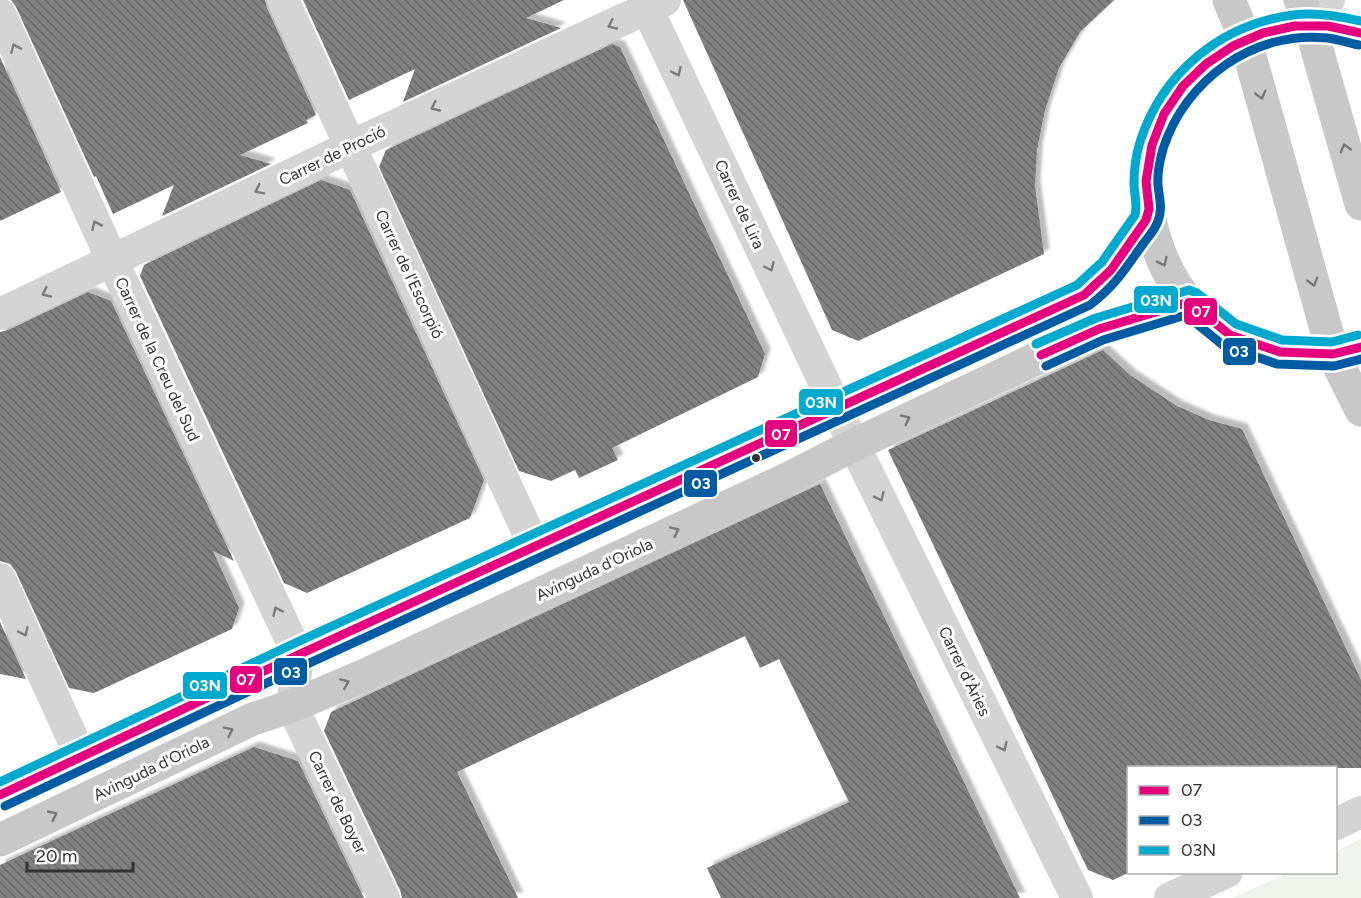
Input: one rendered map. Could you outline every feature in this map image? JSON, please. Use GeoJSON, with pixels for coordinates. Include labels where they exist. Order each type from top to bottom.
{"type":"FeatureCollection","features":[{"type":"Feature","properties":{"kind":"main road"},"geometry":{"type":"LineString","coordinates":[[1229,0],[1245,38],[1347,350],[1361,410]]}},
{"type":"Feature","properties":{"kind":"main road"},"geometry":{"type":"LineString","coordinates":[[1311,6],[1277,28],[1245,38],[1214,57],[1187,81],[1166,111],[1152,145],[1146,181],[1148,217],[1162,262],[1189,302],[1230,334],[1280,352],[1347,350]]}},
{"type":"Feature","properties":{"kind":"main road"},"geometry":{"type":"LineString","coordinates":[[1311,6],[1344,27],[1361,33]]}},
{"type":"Feature","properties":{"kind":"main road"},"geometry":{"type":"LineString","coordinates":[[1311,6],[1361,204]]}},
{"type":"Feature","properties":{"kind":"main road"},"geometry":{"type":"LineString","coordinates":[[0,795],[298,655],[536,548],[1084,295],[1110,270],[1148,217]]}},
{"type":"Feature","properties":{"kind":"main road","name":"Avinguda d'Oriola"},"geometry":{"type":"LineString","coordinates":[[0,840],[253,719],[292,706],[374,671],[785,480],[1099,329],[1189,302]]}},
{"type":"Feature","properties":{"kind":"street","name":"Carrer de l'Escorpió"},"geometry":{"type":"LineString","coordinates":[[283,0],[536,548]]}},
{"type":"Feature","properties":{"kind":"street","name":"Carrer de Proció"},"geometry":{"type":"LineString","coordinates":[[0,314],[652,3]]}},
{"type":"Feature","properties":{"kind":"street","name":"Carrer de Lira"},"geometry":{"type":"LineString","coordinates":[[652,3],[854,445]]}},
{"type":"Feature","properties":{"kind":"street","name":"Carrer de la Creu del Sud"},"geometry":{"type":"LineString","coordinates":[[0,14],[112,262],[298,655]]}},
{"type":"Feature","properties":{"kind":"street","name":"Carrer d'Àries"},"geometry":{"type":"LineString","coordinates":[[854,445],[1077,898]]}},
{"type":"Feature","properties":{"kind":"street"},"geometry":{"type":"LineString","coordinates":[[0,579],[81,757]]}},
{"type":"Feature","properties":{"kind":"street"},"geometry":{"type":"LineString","coordinates":[[292,706],[298,655]]}},
{"type":"Feature","properties":{"kind":"street","name":"Carrer de Boyer"},"geometry":{"type":"LineString","coordinates":[[292,706],[384,898]]}},
{"type":"Feature","properties":{"kind":"street"},"geometry":{"type":"LineString","coordinates":[[1337,823],[1361,812]]}},
{"type":"Feature","properties":{"kind":"street"},"geometry":{"type":"LineString","coordinates":[[1170,898],[1225,874]]}},
{"type":"Feature","properties":{"kind":"shaded area"},"geometry":{"type":"Polygon","coordinates":[[[1361,839],[1361,898],[1232,898],[1286,874],[1337,874],[1337,851],[1361,839]]]}},
{"type":"Feature","properties":{"kind":"building"},"geometry":{"type":"Polygon","coordinates":[[[11,0],[265,0],[316,115],[306,120],[308,123],[240,155],[271,164],[162,216],[174,185],[113,214],[11,0]]]}},
{"type":"Feature","properties":{"kind":"building"},"geometry":{"type":"Polygon","coordinates":[[[303,0],[564,0],[526,18],[561,28],[403,102],[415,69],[349,100],[303,0]]]}},
{"type":"Feature","properties":{"kind":"building"},"geometry":{"type":"Polygon","coordinates":[[[683,0],[1114,0],[1080,32],[1059,68],[1045,110],[1037,150],[1035,186],[1044,254],[858,341],[832,330],[683,0]]]}},
{"type":"Feature","properties":{"kind":"building"},"geometry":{"type":"Polygon","coordinates":[[[612,44],[620,47],[765,354],[758,377],[612,448],[618,460],[579,478],[575,470],[551,481],[519,471],[379,167],[386,150],[612,44]]]}},
{"type":"Feature","properties":{"kind":"building"},"geometry":{"type":"Polygon","coordinates":[[[0,57],[61,192],[0,221],[0,57]]]}},
{"type":"Feature","properties":{"kind":"building"},"geometry":{"type":"Polygon","coordinates":[[[321,180],[350,190],[484,480],[470,518],[307,593],[284,583],[140,276],[144,265],[321,180]]]}},
{"type":"Feature","properties":{"kind":"building"},"geometry":{"type":"Polygon","coordinates":[[[88,292],[111,301],[234,561],[213,551],[239,608],[232,629],[94,693],[69,688],[16,572],[10,564],[0,561],[0,332],[88,292]]]}},
{"type":"Feature","properties":{"kind":"building"},"geometry":{"type":"Polygon","coordinates":[[[1103,350],[1130,375],[1177,406],[1209,420],[1242,429],[1361,680],[1361,768],[1127,766],[1127,873],[1113,880],[1088,870],[888,450],[1103,350]]]}},
{"type":"Feature","properties":{"kind":"building"},"geometry":{"type":"Polygon","coordinates":[[[820,484],[1020,898],[721,898],[707,868],[849,802],[779,659],[760,668],[745,636],[457,772],[518,898],[402,898],[324,731],[331,712],[820,484]]]}},
{"type":"Feature","properties":{"kind":"building"},"geometry":{"type":"Polygon","coordinates":[[[0,622],[26,679],[0,674],[0,622]]]}},
{"type":"Feature","properties":{"kind":"building"},"geometry":{"type":"Polygon","coordinates":[[[254,747],[298,761],[364,898],[0,898],[0,865],[254,747]]]}},
{"type":"Feature","properties":{"kind":"transit line","name":"03N"},"geometry":{"type":"LineString","coordinates":[[0,782],[293,644],[1077,285],[1102,262],[1135,215],[1134,173],[1140,142],[1163,94],[1198,56],[1219,41],[1267,20],[1310,14],[1361,21]]}},
{"type":"Feature","properties":{"kind":"transit line","name":"07"},"geometry":{"type":"LineString","coordinates":[[0,795],[298,655],[1084,295],[1111,270],[1146,220],[1149,209],[1146,181],[1152,145],[1164,114],[1183,86],[1206,64],[1233,46],[1263,33],[1295,26],[1328,26],[1361,33]]}},
{"type":"Feature","properties":{"kind":"transit line","name":"03"},"geometry":{"type":"LineString","coordinates":[[5,806],[303,666],[1090,305],[1120,276],[1155,227],[1160,212],[1158,176],[1163,149],[1173,124],[1205,81],[1249,51],[1274,42],[1300,38],[1327,38],[1359,45]]}},
{"type":"Feature","properties":{"kind":"transit line","name":"03N"},"geometry":{"type":"LineString","coordinates":[[1036,344],[1096,318],[1189,290],[1197,293],[1236,324],[1282,340],[1332,342],[1358,335]]}},
{"type":"Feature","properties":{"kind":"transit line","name":"07"},"geometry":{"type":"LineString","coordinates":[[1041,355],[1099,329],[1189,302],[1230,335],[1280,352],[1333,354],[1361,347]]}},
{"type":"Feature","properties":{"kind":"transit line","name":"03"},"geometry":{"type":"LineString","coordinates":[[1046,366],[1103,340],[1186,315],[1224,346],[1277,364],[1334,366],[1361,359]]}}]}
